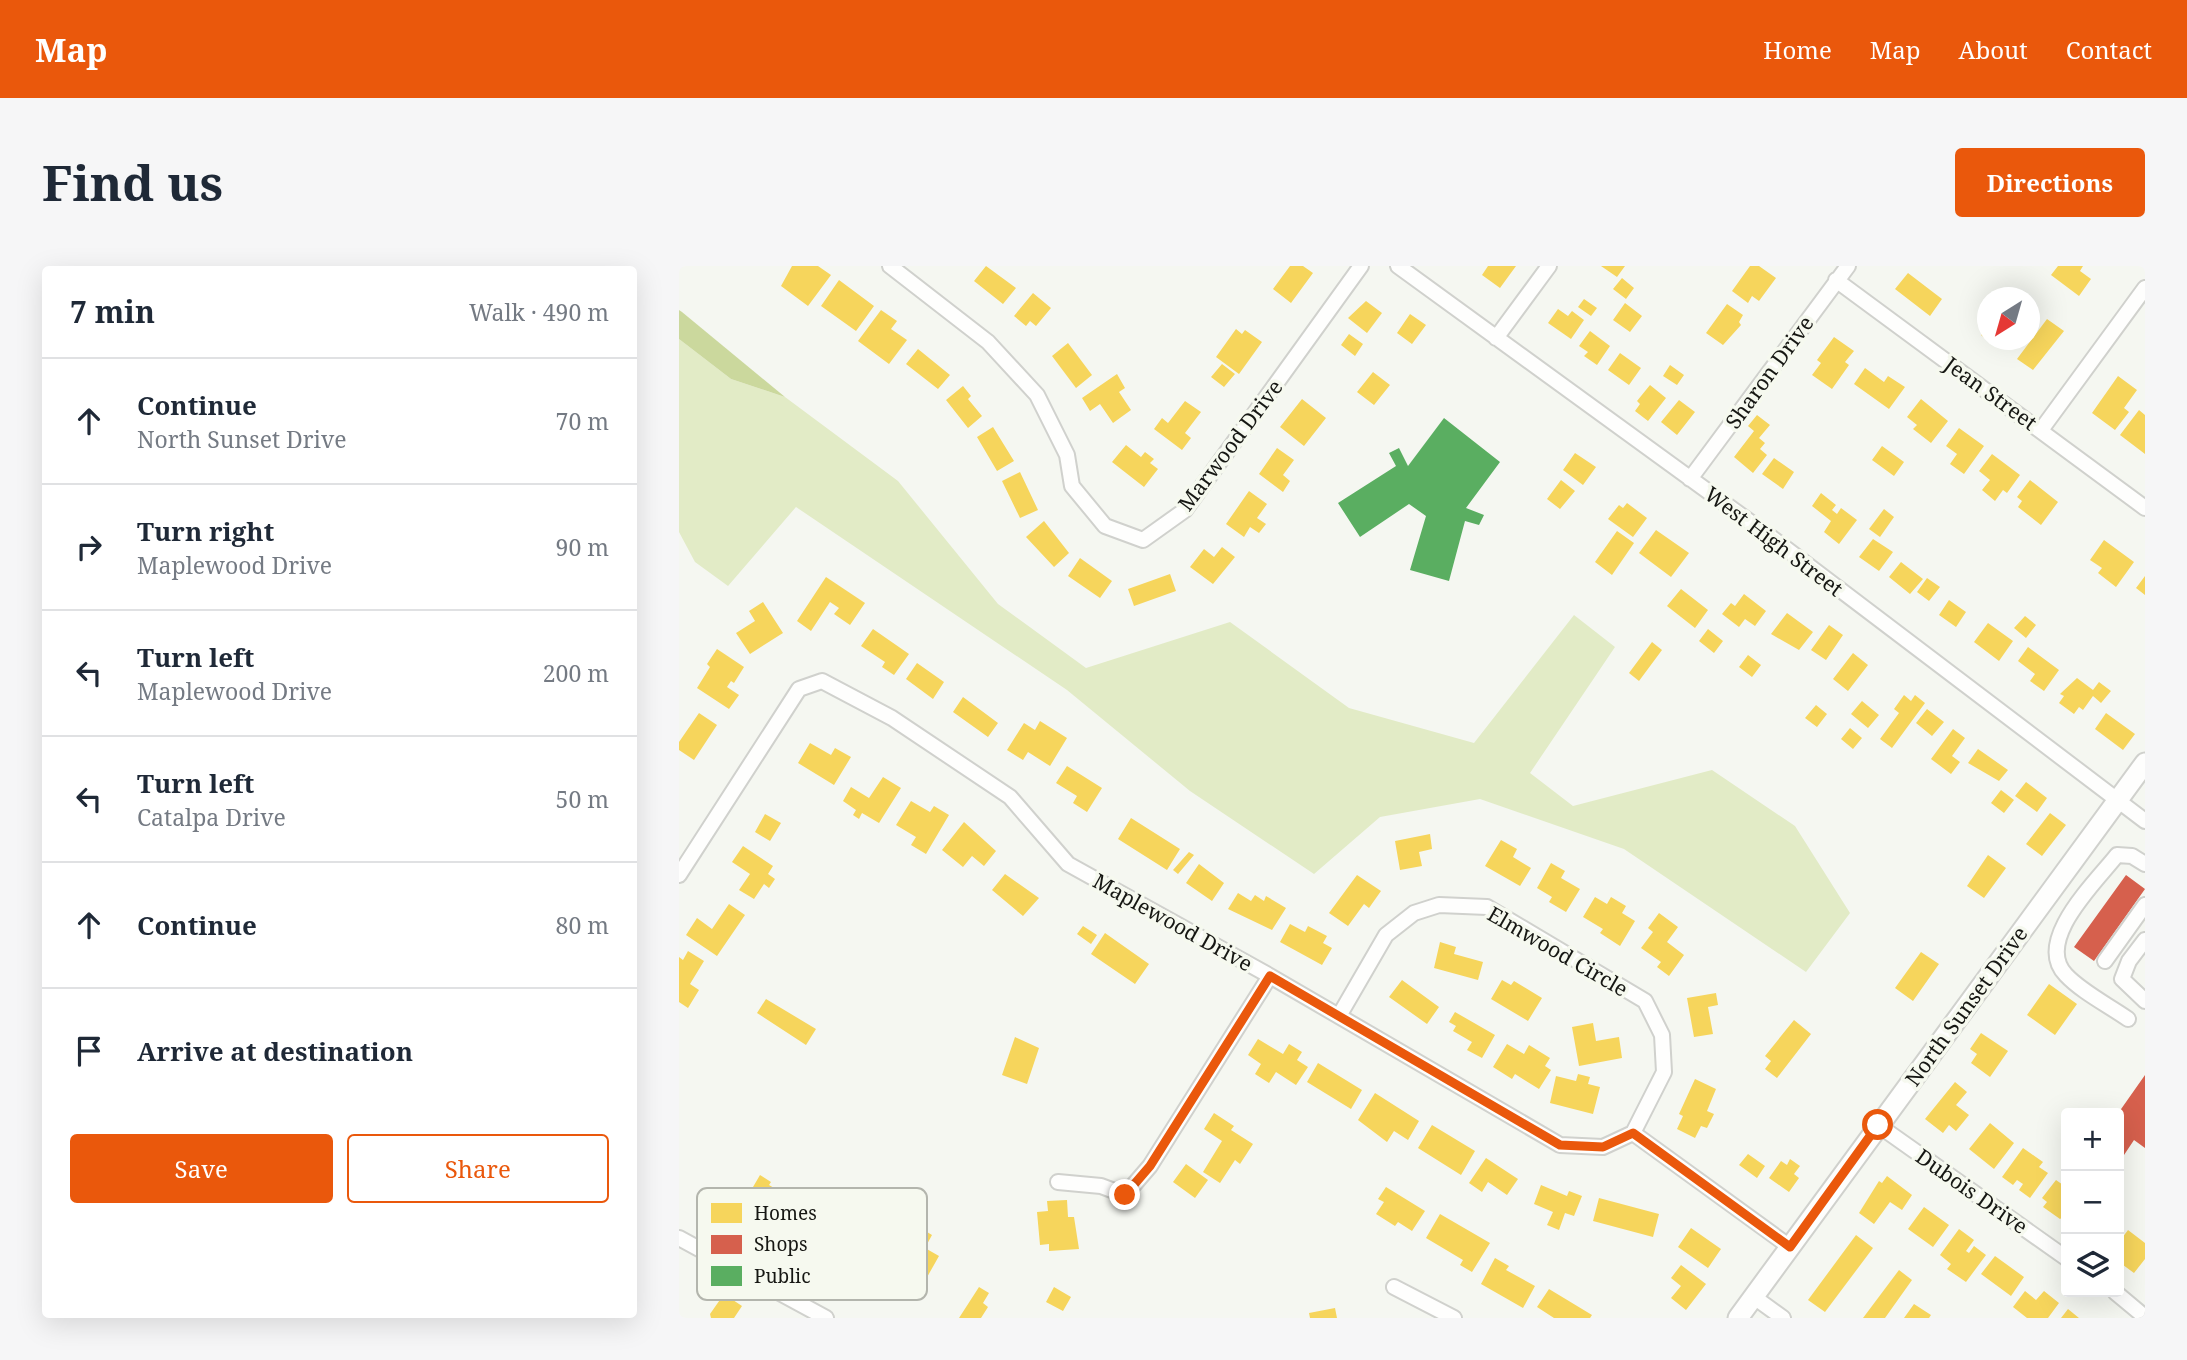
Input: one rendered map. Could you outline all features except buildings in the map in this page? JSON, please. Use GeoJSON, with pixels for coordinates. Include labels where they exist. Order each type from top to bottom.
{"type":"FeatureCollection","features":[{"type":"Feature","properties":{"kind":"main road","name":"North Sunset Drive"},"geometry":{"type":"LineString","coordinates":[[1747,1311],[1878,1125],[2145,763]]}},
{"type":"Feature","properties":{"kind":"street","name":"Marwood Drive"},"geometry":{"type":"LineString","coordinates":[[890,266],[988,342],[1029,386],[1037,395],[1067,455],[1072,486],[1105,526],[1143,540],[1185,510],[1361,266]]}},
{"type":"Feature","properties":{"kind":"street","name":"West High Street"},"geometry":{"type":"LineString","coordinates":[[1398,266],[1690,479],[2145,821]]}},
{"type":"Feature","properties":{"kind":"street"},"geometry":{"type":"LineString","coordinates":[[1496,338],[1549,266]]}},
{"type":"Feature","properties":{"kind":"street","name":"Sharon Drive"},"geometry":{"type":"LineString","coordinates":[[1690,479],[1848,266]]}},
{"type":"Feature","properties":{"kind":"street","name":"Jean Street"},"geometry":{"type":"LineString","coordinates":[[1836,280],[2145,508]]}},
{"type":"Feature","properties":{"kind":"street"},"geometry":{"type":"LineString","coordinates":[[2041,430],[2145,288]]}},
{"type":"Feature","properties":{"kind":"street","name":"Maplewood Drive"},"geometry":{"type":"LineString","coordinates":[[679,875],[799,689],[822,681],[892,718],[1010,796],[1068,864],[1270,976],[1560,1145],[1603,1147],[1633,1133]]}},
{"type":"Feature","properties":{"kind":"street"},"geometry":{"type":"LineString","coordinates":[[2128,1019],[2064,973],[2055,946],[2060,929],[2117,855],[2132,856],[2145,864]]}},
{"type":"Feature","properties":{"kind":"street","name":"Elmwood Circle"},"geometry":{"type":"LineString","coordinates":[[1339,1016],[1386,935],[1414,914],[1439,905],[1487,907],[1645,1001],[1662,1035],[1664,1072],[1633,1133]]}},
{"type":"Feature","properties":{"kind":"street"},"geometry":{"type":"LineString","coordinates":[[2105,961],[2145,905]]}},
{"type":"Feature","properties":{"kind":"street"},"geometry":{"type":"LineString","coordinates":[[2145,940],[2129,961],[2122,979],[2145,1001]]}},
{"type":"Feature","properties":{"kind":"street"},"geometry":{"type":"LineString","coordinates":[[1058,1182],[1101,1186],[1125,1195],[1150,1166],[1270,976]]}},
{"type":"Feature","properties":{"kind":"street","name":"Dubois Drive"},"geometry":{"type":"LineString","coordinates":[[1878,1125],[2061,1254]]}},
{"type":"Feature","properties":{"kind":"street"},"geometry":{"type":"LineString","coordinates":[[1633,1133],[1790,1247]]}},
{"type":"Feature","properties":{"kind":"street"},"geometry":{"type":"LineString","coordinates":[[679,1238],[697,1248]]}},
{"type":"Feature","properties":{"kind":"street"},"geometry":{"type":"LineString","coordinates":[[1394,1287],[1454,1318]]}},
{"type":"Feature","properties":{"kind":"street"},"geometry":{"type":"LineString","coordinates":[[2121,1297],[2145,1317]]}},
{"type":"Feature","properties":{"kind":"street"},"geometry":{"type":"LineString","coordinates":[[793,1300],[826,1318]]}},
{"type":"Feature","properties":{"kind":"street"},"geometry":{"type":"LineString","coordinates":[[1747,1311],[1783,1318]]}},
{"type":"Feature","properties":{"kind":"shaded area"},"geometry":{"type":"Polygon","coordinates":[[[679,310],[785,397],[731,379],[679,339],[679,310]]]}},
{"type":"Feature","properties":{"kind":"shaded area"},"geometry":{"type":"Polygon","coordinates":[[[679,339],[731,379],[785,397],[898,481],[998,604],[1086,668],[1230,622],[1349,708],[1474,743],[1574,615],[1615,647],[1530,773],[1573,806],[1712,770],[1795,826],[1850,913],[1806,972],[1624,849],[1480,799],[1380,817],[1314,874],[1190,791],[1067,690],[796,507],[728,586],[695,562],[679,532],[679,339]]]}},
{"type":"Feature","properties":{"kind":"route"},"geometry":{"type":"LineString","coordinates":[[1125,1195],[1150,1166],[1270,976],[1560,1145],[1603,1147],[1633,1133],[1790,1247],[1878,1125]]}}]}
